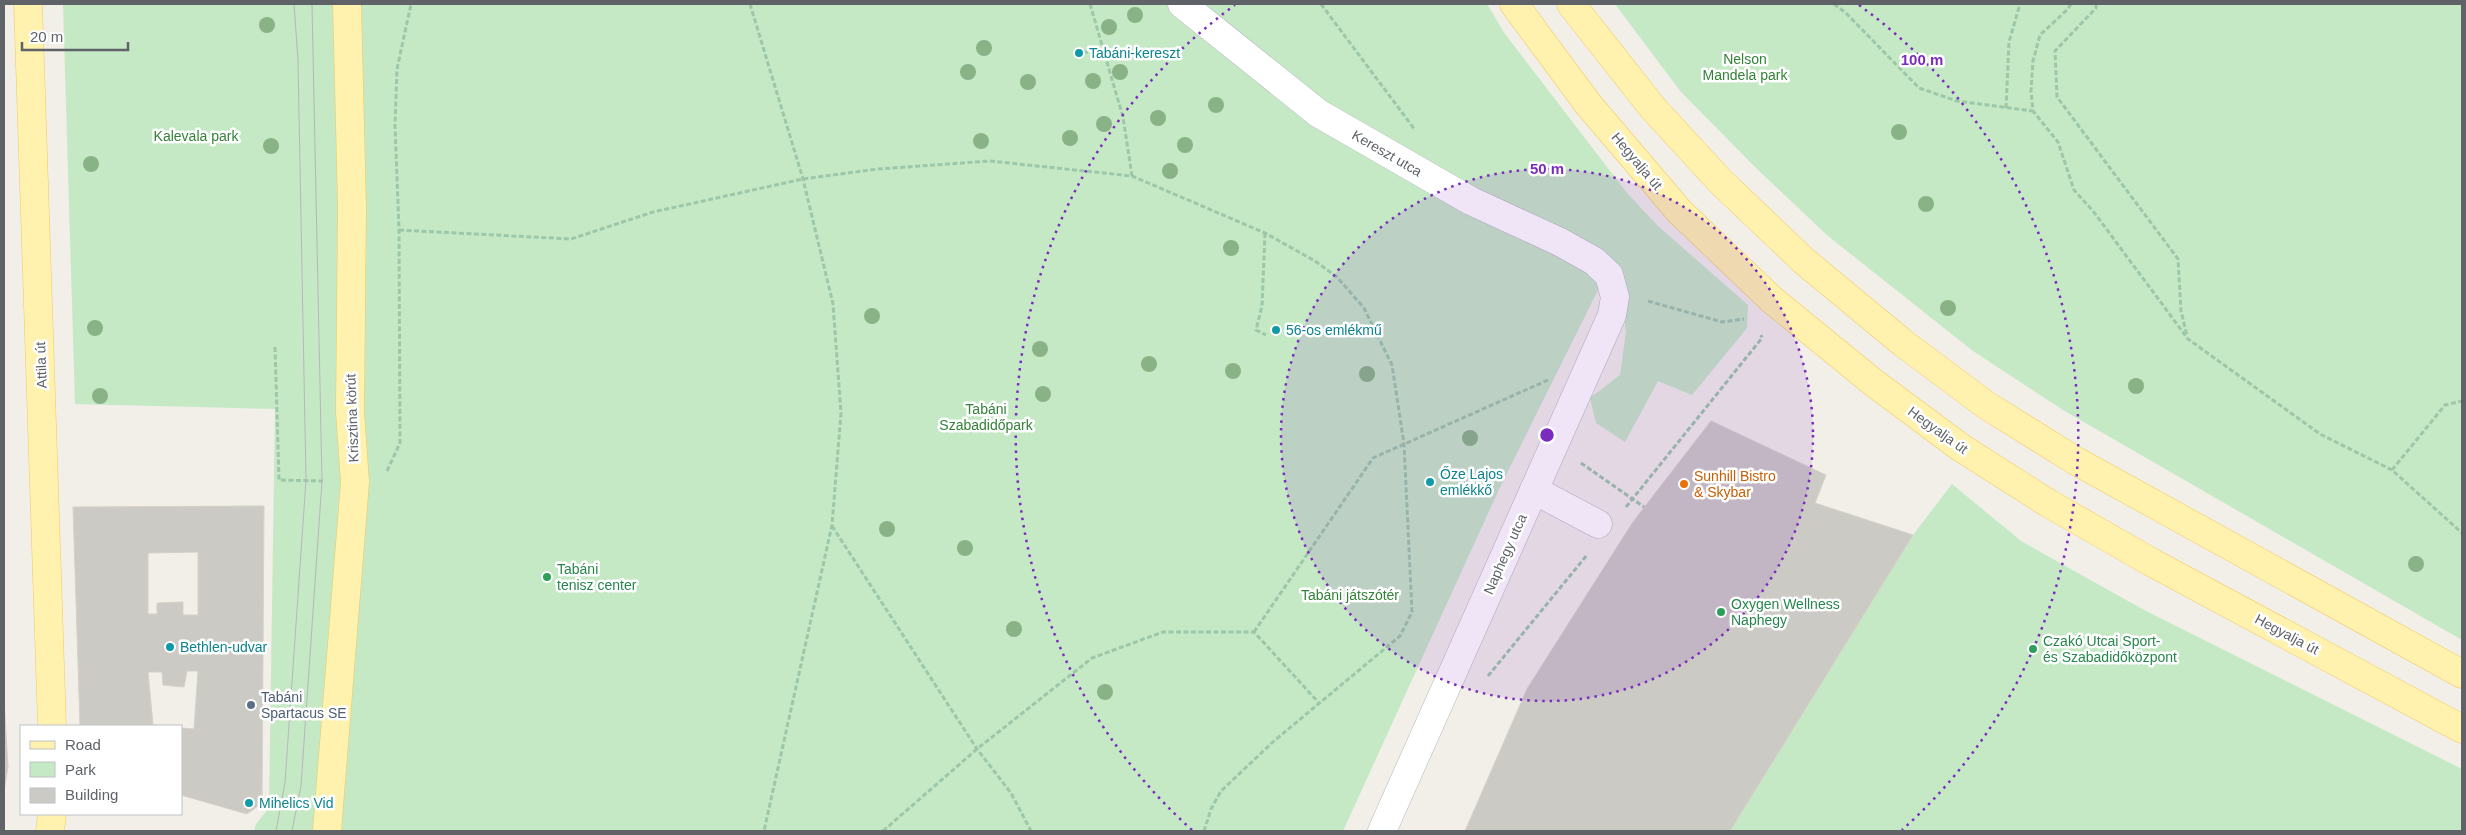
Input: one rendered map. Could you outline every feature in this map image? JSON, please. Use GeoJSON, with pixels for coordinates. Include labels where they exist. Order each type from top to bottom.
{"type":"FeatureCollection","features":[{"type":"Feature","properties":{"kind":"main road","name":"Attila út"},"geometry":{"type":"LineString","coordinates":[[28,4],[52,725]]}},
{"type":"Feature","properties":{"kind":"main road","name":"Krisztina körút"},"geometry":{"type":"LineString","coordinates":[[327,831],[355,482],[350,412],[352,207],[347,4]]}},
{"type":"Feature","properties":{"kind":"main road","name":"Hegyalja út"},"geometry":{"type":"LineString","coordinates":[[1514,4],[1588,104],[1679,211],[1771,298],[1874,383],[1960,447],[2048,503],[2151,562],[2462,729]]}},
{"type":"Feature","properties":{"kind":"main road"},"geometry":{"type":"LineString","coordinates":[[1571,4],[1652,107],[1720,182],[1804,261],[1903,343],[1986,405],[2076,461],[2462,674]]}},
{"type":"Feature","properties":{"kind":"main road"},"geometry":{"type":"LineString","coordinates":[[50,831],[52,815]]}},
{"type":"Feature","properties":{"kind":"street","name":"Kereszt utca"},"geometry":{"type":"LineString","coordinates":[[1182,4],[1318,113],[1471,201],[1560,242],[1594,261],[1609,275]]}},
{"type":"Feature","properties":{"kind":"street","name":"Naphegy utca"},"geometry":{"type":"LineString","coordinates":[[1382,831],[1612,315],[1616,297],[1609,275]]}},
{"type":"Feature","properties":{"kind":"street"},"geometry":{"type":"LineString","coordinates":[[1534,490],[1598,524]]}},
{"type":"Feature","properties":{"kind":"path"},"geometry":{"type":"LineString","coordinates":[[385,474],[400,443],[399,230],[394,125],[397,69],[411,4]]}},
{"type":"Feature","properties":{"kind":"path"},"geometry":{"type":"LineString","coordinates":[[750,4],[803,179],[833,304],[840,413],[832,525],[764,831]]}},
{"type":"Feature","properties":{"kind":"path"},"geometry":{"type":"LineString","coordinates":[[1090,4],[1122,117],[1132,176]]}},
{"type":"Feature","properties":{"kind":"path"},"geometry":{"type":"LineString","coordinates":[[1321,4],[1416,130]]}},
{"type":"Feature","properties":{"kind":"path"},"geometry":{"type":"LineString","coordinates":[[1835,4],[1846,12],[1918,88],[1957,101],[2033,111]]}},
{"type":"Feature","properties":{"kind":"path"},"geometry":{"type":"LineString","coordinates":[[2006,108],[2009,42],[2020,4]]}},
{"type":"Feature","properties":{"kind":"path"},"geometry":{"type":"LineString","coordinates":[[2071,4],[2068,10],[2040,35],[2033,61],[2033,111],[2058,142],[2074,190],[2093,211],[2188,339],[2320,434],[2392,470],[2462,533]]}},
{"type":"Feature","properties":{"kind":"path"},"geometry":{"type":"LineString","coordinates":[[2096,4],[2096,8],[2055,50],[2058,97],[2178,259],[2181,311],[2188,339]]}},
{"type":"Feature","properties":{"kind":"path"},"geometry":{"type":"LineString","coordinates":[[1083,52],[1097,52],[1105,59]]}},
{"type":"Feature","properties":{"kind":"path"},"geometry":{"type":"LineString","coordinates":[[399,230],[571,239],[653,212],[803,179],[878,168],[990,161],[1132,176],[1265,233],[1315,261],[1337,277],[1364,308],[1392,365],[1404,444],[1412,612],[1400,636],[1274,741],[1221,791],[1211,809],[1204,831]]}},
{"type":"Feature","properties":{"kind":"path"},"geometry":{"type":"LineString","coordinates":[[1265,233],[1262,306],[1256,330],[1266,334]]}},
{"type":"Feature","properties":{"kind":"path"},"geometry":{"type":"LineString","coordinates":[[1609,275],[1642,300],[1722,322],[1747,318]]}},
{"type":"Feature","properties":{"kind":"path"},"geometry":{"type":"LineString","coordinates":[[275,347],[279,480],[328,481]]}},
{"type":"Feature","properties":{"kind":"path"},"geometry":{"type":"LineString","coordinates":[[1254,632],[1373,458],[1550,379]]}},
{"type":"Feature","properties":{"kind":"path"},"geometry":{"type":"LineString","coordinates":[[2392,470],[2446,405],[2462,401]]}},
{"type":"Feature","properties":{"kind":"path"},"geometry":{"type":"LineString","coordinates":[[1554,444],[1644,507]]}},
{"type":"Feature","properties":{"kind":"path"},"geometry":{"type":"LineString","coordinates":[[832,525],[977,749],[1011,793],[1031,831]]}},
{"type":"Feature","properties":{"kind":"path"},"geometry":{"type":"LineString","coordinates":[[883,831],[977,749],[1092,658],[1163,632],[1254,632],[1319,703]]}},
{"type":"Feature","properties":{"kind":"green space","name":"Tabáni Szabadidőpark"},"geometry":{"type":"Polygon","coordinates":[[[63,4],[1487,4],[1505,34],[1627,193],[1658,226],[1748,305],[1747,328],[1692,395],[1658,381],[1625,442],[1596,423],[1590,398],[1620,375],[1626,332],[1620,287],[1598,290],[1501,485],[1343,831],[254,831],[256,824],[269,808],[275,409],[75,404],[63,4]]]}},
{"type":"Feature","properties":{"kind":"green space","name":"Nelson Mandela park"},"geometry":{"type":"Polygon","coordinates":[[[1615,4],[2462,4],[2462,640],[2063,410],[1973,351],[1828,236],[1755,167],[1681,92],[1615,4]]]}},
{"type":"Feature","properties":{"kind":"green space","name":"Czakó Utcai Sport- és Szabadidőközpont"},"geometry":{"type":"Polygon","coordinates":[[[1952,484],[2021,541],[2144,610],[2462,769],[2462,831],[1730,831],[1913,535],[1952,484]]]}},
{"type":"Feature","properties":{"kind":"building","name":"Oxygen Wellness Naphegy"},"geometry":{"type":"Polygon","coordinates":[[[1711,421],[1826,475],[1815,503],[1913,535],[1730,831],[1465,831],[1527,689],[1633,522],[1711,421]]]}},
{"type":"Feature","properties":{"kind":"building","name":"Bethlen-udvar"},"geometry":{"type":"Polygon","coordinates":[[[264,506],[262,803],[247,814],[182,795],[182,728],[194,729],[198,671],[187,671],[184,687],[163,685],[162,672],[148,672],[153,725],[80,725],[73,507],[264,506]],[[198,552],[148,553],[148,614],[157,614],[157,603],[183,602],[183,615],[198,615],[198,552]]]}},
{"type":"Feature","properties":{"kind":"building"},"geometry":{"type":"Polygon","coordinates":[[[4,699],[8,767],[4,766],[4,699]]]}},
{"type":"Feature","properties":{"kind":"building"},"geometry":{"type":"Polygon","coordinates":[[[4,766],[8,767],[4,791],[4,766]]]}},
{"type":"Feature","properties":{"kind":"tram line"},"geometry":{"type":"LineString","coordinates":[[276,831],[285,783],[306,480],[298,60],[294,4]]}},
{"type":"Feature","properties":{"kind":"tram line"},"geometry":{"type":"LineString","coordinates":[[292,831],[301,786],[322,481],[312,4]]}},
{"type":"Feature","properties":{"kind":"place","name":"Tabáni-kereszt"},"geometry":{"type":"Point","coordinates":[1079,53]}},
{"type":"Feature","properties":{"kind":"place","name":"56-os emlékmű"},"geometry":{"type":"Point","coordinates":[1276,330]}},
{"type":"Feature","properties":{"kind":"place","name":"Őze Lajos emlékkő"},"geometry":{"type":"Point","coordinates":[1430,482]}},
{"type":"Feature","properties":{"kind":"place","name":"Sunhill Bistro & Skybar"},"geometry":{"type":"Point","coordinates":[1684,484]}},
{"type":"Feature","properties":{"kind":"place","name":"Tabáni tenisz center"},"geometry":{"type":"Point","coordinates":[547,577]}},
{"type":"Feature","properties":{"kind":"place","name":"Oxygen Wellness Naphegy"},"geometry":{"type":"Point","coordinates":[1721,612]}},
{"type":"Feature","properties":{"kind":"place","name":"Bethlen-udvar"},"geometry":{"type":"Point","coordinates":[170,647]}},
{"type":"Feature","properties":{"kind":"place","name":"Czakó Utcai Sport- és Szabadidőközpont"},"geometry":{"type":"Point","coordinates":[2033,649]}},
{"type":"Feature","properties":{"kind":"place","name":"Tabáni Spartacus SE"},"geometry":{"type":"Point","coordinates":[251,705]}},
{"type":"Feature","properties":{"kind":"place","name":"Mihelics Vid"},"geometry":{"type":"Point","coordinates":[249,803]}},
{"type":"Feature","properties":{"kind":"park label","name":"Kalevala park"},"geometry":{"type":"Point","coordinates":[196,136]}},
{"type":"Feature","properties":{"kind":"park label","name":"Tabáni játszótér"},"geometry":{"type":"Point","coordinates":[1350,595]}}]}
